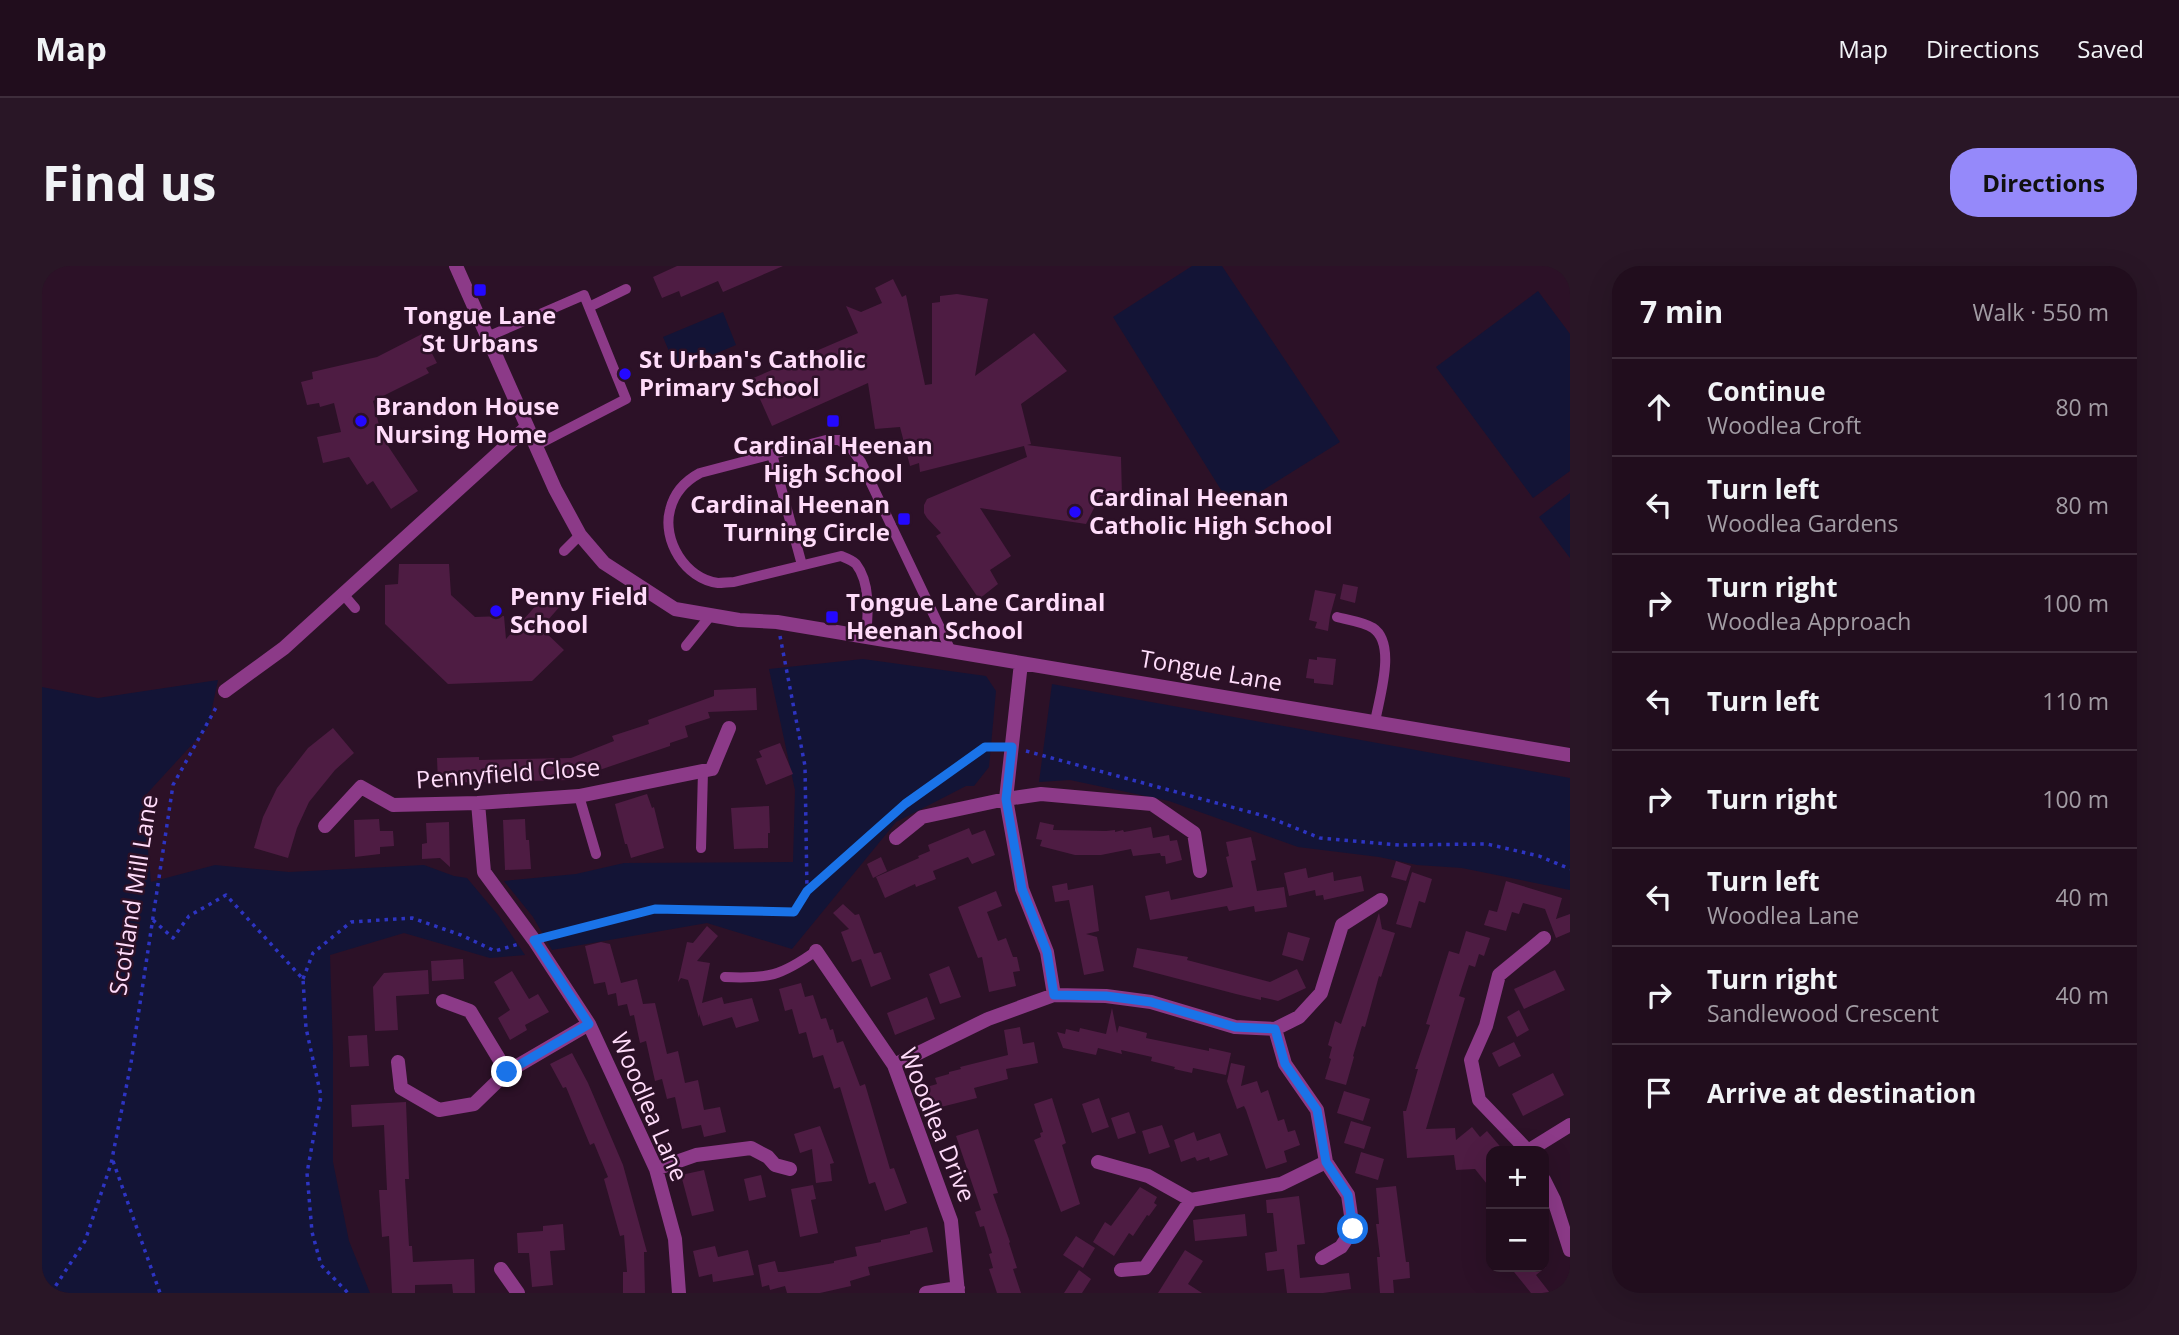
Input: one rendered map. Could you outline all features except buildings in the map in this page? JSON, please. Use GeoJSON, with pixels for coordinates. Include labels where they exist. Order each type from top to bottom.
{"type":"FeatureCollection","features":[{"type":"Feature","properties":{"kind":"street","name":"Tongue Lane"},"geometry":{"type":"LineString","coordinates":[[456,266],[535,446],[580,535],[604,563],[675,609],[738,620],[777,622],[1570,755]]}},
{"type":"Feature","properties":{"kind":"street"},"geometry":{"type":"LineString","coordinates":[[225,691],[284,648],[527,427]]}},
{"type":"Feature","properties":{"kind":"street"},"geometry":{"type":"LineString","coordinates":[[1021,663],[1006,799],[1022,889],[1047,952],[1054,995]]}},
{"type":"Feature","properties":{"kind":"street"},"geometry":{"type":"LineString","coordinates":[[703,771],[712,769],[729,728]]}},
{"type":"Feature","properties":{"kind":"street","name":"Pennyfield Close"},"geometry":{"type":"LineString","coordinates":[[325,826],[361,787],[393,805],[478,803],[579,796],[703,771]]}},
{"type":"Feature","properties":{"kind":"street"},"geometry":{"type":"LineString","coordinates":[[896,838],[922,817],[1041,794],[1153,804],[1194,834],[1200,871]]}},
{"type":"Feature","properties":{"kind":"street","name":"Woodlea Lane"},"geometry":{"type":"LineString","coordinates":[[478,803],[484,872],[534,940],[589,1024],[656,1169],[675,1239],[679,1293]]}},
{"type":"Feature","properties":{"kind":"street"},"geometry":{"type":"LineString","coordinates":[[894,1065],[988,1018],[1054,995],[1106,996],[1151,1002],[1235,1027],[1275,1029],[1299,1017],[1321,993],[1342,925],[1381,900]]}},
{"type":"Feature","properties":{"kind":"street"},"geometry":{"type":"LineString","coordinates":[[1523,1146],[1479,1100],[1471,1060],[1486,1027],[1499,975],[1544,938]]}},
{"type":"Feature","properties":{"kind":"street","name":"Woodlea Drive"},"geometry":{"type":"LineString","coordinates":[[816,951],[894,1065],[951,1221],[958,1290]]}},
{"type":"Feature","properties":{"kind":"street"},"geometry":{"type":"LineString","coordinates":[[443,1001],[470,1010],[507,1072]]}},
{"type":"Feature","properties":{"kind":"street"},"geometry":{"type":"LineString","coordinates":[[398,1062],[401,1088],[439,1110],[474,1104],[507,1072],[589,1024]]}},
{"type":"Feature","properties":{"kind":"street"},"geometry":{"type":"LineString","coordinates":[[1275,1029],[1285,1064],[1317,1110],[1326,1162],[1348,1195],[1353,1229],[1341,1247],[1322,1258]]}},
{"type":"Feature","properties":{"kind":"street"},"geometry":{"type":"LineString","coordinates":[[1536,1146],[1570,1125]]}},
{"type":"Feature","properties":{"kind":"street"},"geometry":{"type":"LineString","coordinates":[[656,1169],[696,1155],[751,1148],[768,1157],[775,1165],[790,1169]]}},
{"type":"Feature","properties":{"kind":"street"},"geometry":{"type":"LineString","coordinates":[[1098,1163],[1147,1176],[1191,1200],[1281,1184],[1326,1162]]}},
{"type":"Feature","properties":{"kind":"street"},"geometry":{"type":"LineString","coordinates":[[1549,1190],[1570,1250]]}},
{"type":"Feature","properties":{"kind":"street"},"geometry":{"type":"LineString","coordinates":[[1121,1270],[1145,1268],[1191,1200]]}},
{"type":"Feature","properties":{"kind":"street"},"geometry":{"type":"LineString","coordinates":[[501,1269],[518,1293]]}},
{"type":"Feature","properties":{"kind":"street"},"geometry":{"type":"LineString","coordinates":[[926,1293],[958,1290]]}},
{"type":"Feature","properties":{"kind":"lane"},"geometry":{"type":"LineString","coordinates":[[589,307],[626,289]]}},
{"type":"Feature","properties":{"kind":"lane"},"geometry":{"type":"LineString","coordinates":[[487,337],[584,295],[626,399],[535,446]]}},
{"type":"Feature","properties":{"kind":"lane"},"geometry":{"type":"LineString","coordinates":[[866,637],[868,613],[863,577],[855,562],[841,556],[734,582],[716,583],[699,577],[684,565],[673,547],[667,524],[676,494],[686,481],[699,473],[826,440],[839,440],[851,448],[874,488],[950,651]]}},
{"type":"Feature","properties":{"kind":"lane"},"geometry":{"type":"LineString","coordinates":[[772,454],[802,565]]}},
{"type":"Feature","properties":{"kind":"lane"},"geometry":{"type":"LineString","coordinates":[[565,551],[580,535]]}},
{"type":"Feature","properties":{"kind":"lane"},"geometry":{"type":"LineString","coordinates":[[343,594],[355,608]]}},
{"type":"Feature","properties":{"kind":"lane"},"geometry":{"type":"LineString","coordinates":[[686,646],[710,615]]}},
{"type":"Feature","properties":{"kind":"lane"},"geometry":{"type":"LineString","coordinates":[[1337,617],[1371,626],[1383,641],[1386,660],[1375,722]]}},
{"type":"Feature","properties":{"kind":"lane"},"geometry":{"type":"LineString","coordinates":[[701,848],[703,771]]}},
{"type":"Feature","properties":{"kind":"lane"},"geometry":{"type":"LineString","coordinates":[[579,796],[596,854]]}},
{"type":"Feature","properties":{"kind":"lane"},"geometry":{"type":"LineString","coordinates":[[725,977],[771,975],[791,969],[816,951]]}},
{"type":"Feature","properties":{"kind":"path"},"geometry":{"type":"LineString","coordinates":[[777,622],[805,766],[807,891]]}},
{"type":"Feature","properties":{"kind":"path","name":"Scotland Mill Lane"},"geometry":{"type":"LineString","coordinates":[[51,1293],[85,1241],[112,1159],[131,1063],[173,785],[225,691]]}},
{"type":"Feature","properties":{"kind":"path"},"geometry":{"type":"LineString","coordinates":[[348,1293],[321,1265],[312,1232],[307,1173],[321,1096],[306,1028],[303,979],[313,954],[351,922],[412,918],[461,935],[495,951],[655,909],[794,912],[807,891],[905,804],[985,747],[1012,747],[1268,817],[1320,838],[1399,845],[1487,844],[1539,856],[1570,869]]}},
{"type":"Feature","properties":{"kind":"path"},"geometry":{"type":"LineString","coordinates":[[153,920],[173,938],[189,916],[226,895],[303,979]]}},
{"type":"Feature","properties":{"kind":"path"},"geometry":{"type":"LineString","coordinates":[[112,1159],[160,1293]]}},
{"type":"Feature","properties":{"kind":"shaded area"},"geometry":{"type":"Polygon","coordinates":[[[1192,266],[1222,266],[1340,442],[1233,509],[1113,317],[1192,266]]]}},
{"type":"Feature","properties":{"kind":"shaded area"},"geometry":{"type":"Polygon","coordinates":[[[1538,291],[1570,334],[1570,471],[1533,498],[1436,367],[1538,291]]]}},
{"type":"Feature","properties":{"kind":"shaded area"},"geometry":{"type":"Polygon","coordinates":[[[723,312],[736,345],[677,370],[663,337],[723,312]]]}},
{"type":"Feature","properties":{"kind":"shaded area"},"geometry":{"type":"Polygon","coordinates":[[[1570,493],[1570,558],[1539,517],[1570,493]]]}},
{"type":"Feature","properties":{"kind":"shaded area"},"geometry":{"type":"Polygon","coordinates":[[[863,659],[986,676],[996,691],[989,767],[974,786],[966,786],[896,822],[792,949],[707,923],[552,950],[533,917],[504,881],[576,874],[624,863],[793,862],[795,790],[769,669],[863,659]]]}},
{"type":"Feature","properties":{"kind":"shaded area"},"geometry":{"type":"Polygon","coordinates":[[[218,680],[208,727],[143,798],[151,882],[215,865],[289,872],[424,865],[467,878],[498,915],[525,955],[490,958],[404,933],[330,955],[333,1162],[349,1241],[370,1293],[42,1293],[42,687],[98,698],[218,680]]]}},
{"type":"Feature","properties":{"kind":"shaded area"},"geometry":{"type":"Polygon","coordinates":[[[1052,684],[1570,778],[1570,890],[1462,868],[1417,865],[1379,857],[1298,847],[1169,801],[1070,780],[1039,782],[1052,684]]]}},
{"type":"Feature","properties":{"kind":"place","name":"Tongue Lane St Urbans"},"geometry":{"type":"Point","coordinates":[480,290]}},
{"type":"Feature","properties":{"kind":"place","name":"St Urban's Catholic Primary School"},"geometry":{"type":"Point","coordinates":[625,374]}},
{"type":"Feature","properties":{"kind":"place","name":"Brandon House Nursing Home"},"geometry":{"type":"Point","coordinates":[361,421]}},
{"type":"Feature","properties":{"kind":"place","name":"Cardinal Heenan High School"},"geometry":{"type":"Point","coordinates":[833,421]}},
{"type":"Feature","properties":{"kind":"place","name":"Cardinal Heenan Catholic High School"},"geometry":{"type":"Point","coordinates":[1075,512]}},
{"type":"Feature","properties":{"kind":"place","name":"Cardinal Heenan Turning Circle"},"geometry":{"type":"Point","coordinates":[904,519]}},
{"type":"Feature","properties":{"kind":"place","name":"Penny Field School"},"geometry":{"type":"Point","coordinates":[496,611]}},
{"type":"Feature","properties":{"kind":"place","name":"Tongue Lane Cardinal Heenan School"},"geometry":{"type":"Point","coordinates":[832,617]}},
{"type":"Feature","properties":{"kind":"route"},"geometry":{"type":"LineString","coordinates":[[507,1072],[589,1024],[534,940],[655,909],[794,912],[807,891],[905,804],[985,747],[1012,747],[1006,799],[1022,889],[1047,952],[1054,995],[1106,996],[1151,1002],[1235,1027],[1275,1029],[1285,1064],[1317,1110],[1326,1162],[1348,1195],[1353,1229]]}}]}
